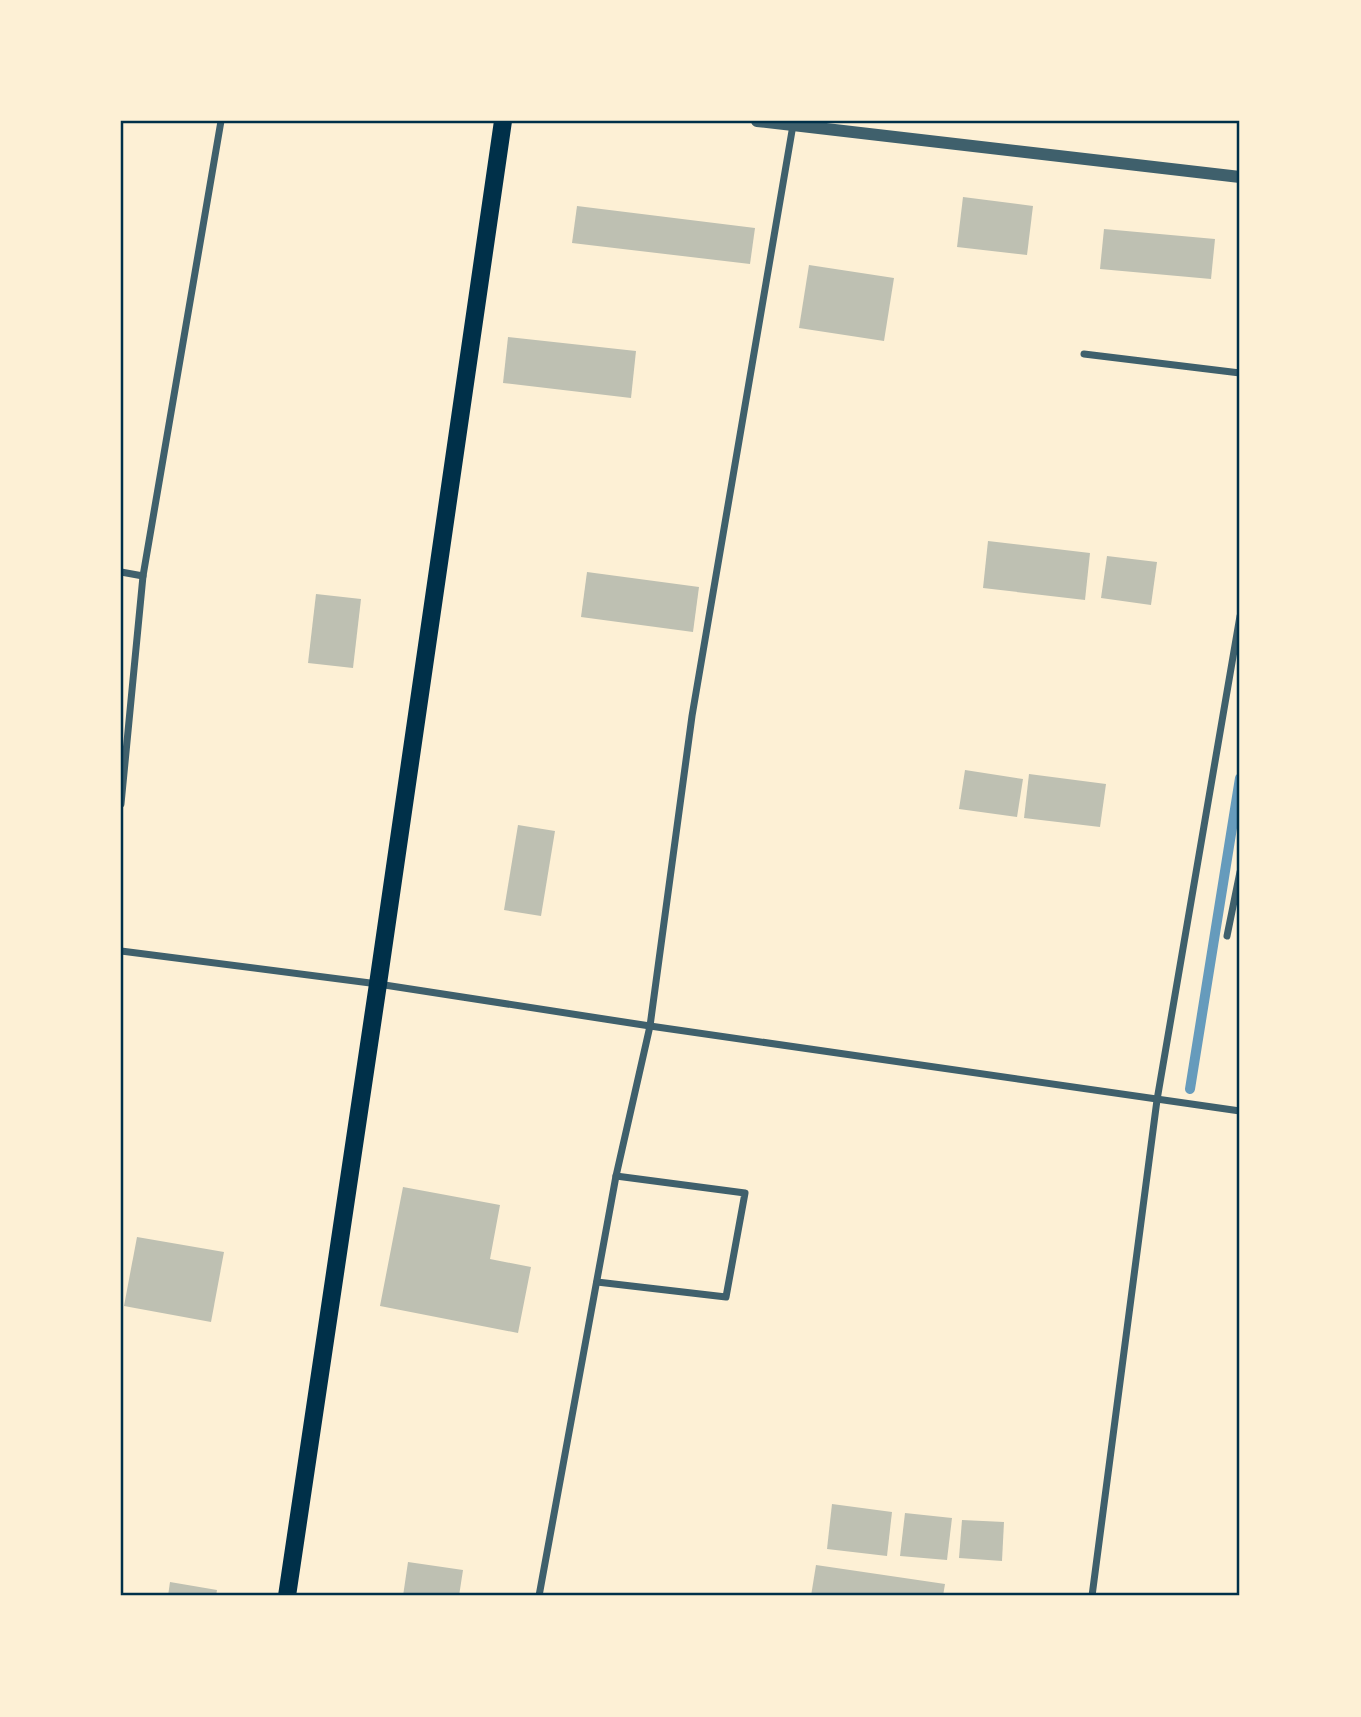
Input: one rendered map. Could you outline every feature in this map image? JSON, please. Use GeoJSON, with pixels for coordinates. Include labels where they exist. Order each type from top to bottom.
{"type":"FeatureCollection","features":[{"type":"Feature","properties":{"kind":"main road"},"geometry":{"type":"LineString","coordinates":[[287,1596],[503,121]]}},
{"type":"Feature","properties":{"kind":"street"},"geometry":{"type":"LineString","coordinates":[[121,804],[143,576],[221,121]]}},
{"type":"Feature","properties":{"kind":"street"},"geometry":{"type":"LineString","coordinates":[[757,121],[793,123],[1240,177]]}},
{"type":"Feature","properties":{"kind":"street"},"geometry":{"type":"LineString","coordinates":[[540,1596],[616,1176],[650,1027],[692,716],[793,123]]}},
{"type":"Feature","properties":{"kind":"street"},"geometry":{"type":"LineString","coordinates":[[1084,354],[1240,373]]}},
{"type":"Feature","properties":{"kind":"street"},"geometry":{"type":"LineString","coordinates":[[121,572],[143,576]]}},
{"type":"Feature","properties":{"kind":"street"},"geometry":{"type":"LineString","coordinates":[[1093,1596],[1157,1100],[1240,616]]}},
{"type":"Feature","properties":{"kind":"street"},"geometry":{"type":"LineString","coordinates":[[1227,936],[1240,872]]}},
{"type":"Feature","properties":{"kind":"street"},"geometry":{"type":"LineString","coordinates":[[121,951],[378,984],[650,1027],[1240,1111]]}},
{"type":"Feature","properties":{"kind":"street"},"geometry":{"type":"LineString","coordinates":[[597,1283],[726,1297],[729,1284],[745,1193],[616,1176]]}},
{"type":"Feature","properties":{"kind":"building"},"geometry":{"type":"Polygon","coordinates":[[[963,197],[1033,206],[1027,255],[957,247],[963,197]]]}},
{"type":"Feature","properties":{"kind":"building"},"geometry":{"type":"Polygon","coordinates":[[[577,206],[755,228],[750,264],[572,243],[577,206]]]}},
{"type":"Feature","properties":{"kind":"building"},"geometry":{"type":"Polygon","coordinates":[[[1104,229],[1215,239],[1211,279],[1100,269],[1104,229]]]}},
{"type":"Feature","properties":{"kind":"building"},"geometry":{"type":"Polygon","coordinates":[[[809,265],[894,278],[884,341],[799,328],[809,265]]]}},
{"type":"Feature","properties":{"kind":"building"},"geometry":{"type":"Polygon","coordinates":[[[508,337],[636,351],[631,398],[503,383],[508,337]]]}},
{"type":"Feature","properties":{"kind":"building"},"geometry":{"type":"Polygon","coordinates":[[[988,541],[1090,553],[1085,600],[983,588],[988,541]]]}},
{"type":"Feature","properties":{"kind":"building"},"geometry":{"type":"Polygon","coordinates":[[[1107,556],[1157,562],[1151,605],[1101,598],[1107,556]]]}},
{"type":"Feature","properties":{"kind":"building"},"geometry":{"type":"Polygon","coordinates":[[[587,572],[699,587],[693,632],[581,617],[587,572]]]}},
{"type":"Feature","properties":{"kind":"building"},"geometry":{"type":"Polygon","coordinates":[[[316,594],[361,599],[353,668],[308,663],[316,594]]]}},
{"type":"Feature","properties":{"kind":"building"},"geometry":{"type":"Polygon","coordinates":[[[965,770],[1023,779],[1017,817],[959,809],[965,770]]]}},
{"type":"Feature","properties":{"kind":"building"},"geometry":{"type":"Polygon","coordinates":[[[1029,774],[1106,784],[1100,827],[1024,818],[1029,774]]]}},
{"type":"Feature","properties":{"kind":"building"},"geometry":{"type":"Polygon","coordinates":[[[518,825],[555,831],[541,916],[504,910],[518,825]]]}},
{"type":"Feature","properties":{"kind":"building"},"geometry":{"type":"Polygon","coordinates":[[[403,1187],[500,1205],[490,1259],[531,1267],[518,1333],[380,1306],[403,1187]]]}},
{"type":"Feature","properties":{"kind":"building"},"geometry":{"type":"Polygon","coordinates":[[[137,1237],[224,1252],[211,1322],[124,1306],[137,1237]]]}},
{"type":"Feature","properties":{"kind":"building"},"geometry":{"type":"Polygon","coordinates":[[[832,1504],[892,1512],[887,1556],[827,1549],[832,1504]]]}},
{"type":"Feature","properties":{"kind":"building"},"geometry":{"type":"Polygon","coordinates":[[[905,1513],[952,1518],[947,1560],[900,1556],[905,1513]]]}},
{"type":"Feature","properties":{"kind":"building"},"geometry":{"type":"Polygon","coordinates":[[[962,1520],[1004,1522],[1002,1561],[959,1558],[962,1520]]]}},
{"type":"Feature","properties":{"kind":"building"},"geometry":{"type":"Polygon","coordinates":[[[408,1562],[463,1570],[459,1596],[403,1596],[408,1562]]]}},
{"type":"Feature","properties":{"kind":"building"},"geometry":{"type":"Polygon","coordinates":[[[816,1565],[945,1584],[943,1596],[811,1596],[816,1565]]]}},
{"type":"Feature","properties":{"kind":"building"},"geometry":{"type":"Polygon","coordinates":[[[170,1582],[217,1590],[216,1596],[168,1596],[170,1582]]]}},
{"type":"Feature","properties":{"kind":"waterway"},"geometry":{"type":"LineString","coordinates":[[1190,1089],[1240,778]]}}]}
